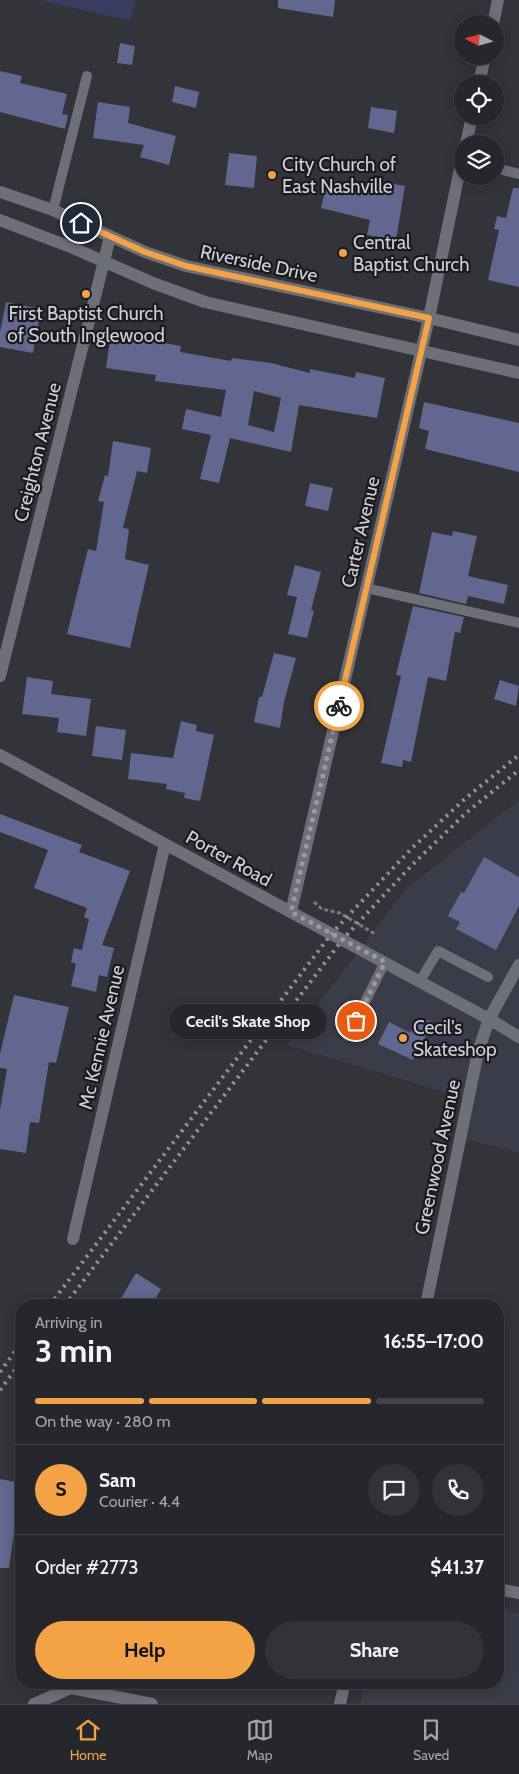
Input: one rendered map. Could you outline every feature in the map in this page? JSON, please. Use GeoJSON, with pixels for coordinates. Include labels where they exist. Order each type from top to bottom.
{"type":"FeatureCollection","features":[{"type":"Feature","properties":{"kind":"street"},"geometry":{"type":"LineString","coordinates":[[495,15],[498,0]]}},
{"type":"Feature","properties":{"kind":"street","name":"Carter Avenue"},"geometry":{"type":"LineString","coordinates":[[291,912],[422,351],[457,185]]}},
{"type":"Feature","properties":{"kind":"street","name":"Riverside Drive"},"geometry":{"type":"LineString","coordinates":[[0,192],[53,210],[145,252],[186,266],[429,318],[519,340]]}},
{"type":"Feature","properties":{"kind":"street"},"geometry":{"type":"LineString","coordinates":[[0,220],[25,228],[153,283],[205,302],[519,373]]}},
{"type":"Feature","properties":{"kind":"street","name":"Creighton Avenue"},"geometry":{"type":"LineString","coordinates":[[0,676],[110,237]]}},
{"type":"Feature","properties":{"kind":"street","name":"Porter Road"},"geometry":{"type":"LineString","coordinates":[[0,755],[420,981],[519,1037]]}},
{"type":"Feature","properties":{"kind":"street","name":"Mc Kennie Avenue"},"geometry":{"type":"LineString","coordinates":[[74,1239],[165,844]]}},
{"type":"Feature","properties":{"kind":"street","name":"Greenwood Avenue"},"geometry":{"type":"LineString","coordinates":[[427,1299],[478,1052],[489,1019],[519,966]]}},
{"type":"Feature","properties":{"kind":"street"},"geometry":{"type":"LineString","coordinates":[[504,1590],[519,1593]]}},
{"type":"Feature","properties":{"kind":"street"},"geometry":{"type":"LineString","coordinates":[[34,1704],[62,1689]]}},
{"type":"Feature","properties":{"kind":"street"},"geometry":{"type":"LineString","coordinates":[[87,1689],[152,1704]]}},
{"type":"Feature","properties":{"kind":"street"},"geometry":{"type":"LineString","coordinates":[[340,1704],[343,1689]]}},
{"type":"Feature","properties":{"kind":"lane"},"geometry":{"type":"LineString","coordinates":[[53,210],[87,76]]}},
{"type":"Feature","properties":{"kind":"lane"},"geometry":{"type":"LineString","coordinates":[[504,170],[519,174]]}},
{"type":"Feature","properties":{"kind":"lane"},"geometry":{"type":"LineString","coordinates":[[366,588],[519,623]]}},
{"type":"Feature","properties":{"kind":"lane"},"geometry":{"type":"LineString","coordinates":[[420,981],[438,951],[488,977]]}},
{"type":"Feature","properties":{"kind":"lane"},"geometry":{"type":"LineString","coordinates":[[348,1036],[385,962]]}},
{"type":"Feature","properties":{"kind":"path"},"geometry":{"type":"LineString","coordinates":[[314,902],[322,908],[340,913],[375,934]]}},
{"type":"Feature","properties":{"kind":"shaded area"},"geometry":{"type":"Polygon","coordinates":[[[40,0],[136,0],[130,21],[40,0]]]}},
{"type":"Feature","properties":{"kind":"shaded area"},"geometry":{"type":"Polygon","coordinates":[[[519,800],[519,1152],[461,1138],[468,1099],[287,1045],[406,889],[519,800]]]}},
{"type":"Feature","properties":{"kind":"shaded area"},"geometry":{"type":"Polygon","coordinates":[[[504,1609],[519,1613],[519,1704],[360,1704],[364,1689],[504,1689],[504,1609]]]}},
{"type":"Feature","properties":{"kind":"building"},"geometry":{"type":"Polygon","coordinates":[[[278,0],[335,0],[333,17],[278,8],[278,0]]]}},
{"type":"Feature","properties":{"kind":"building"},"geometry":{"type":"Polygon","coordinates":[[[120,43],[135,46],[132,65],[117,63],[120,43]]]}},
{"type":"Feature","properties":{"kind":"building"},"geometry":{"type":"Polygon","coordinates":[[[0,71],[22,76],[20,83],[67,94],[62,114],[68,115],[65,129],[0,112],[0,71]]]}},
{"type":"Feature","properties":{"kind":"building"},"geometry":{"type":"Polygon","coordinates":[[[175,86],[199,92],[196,108],[172,102],[175,86]]]}},
{"type":"Feature","properties":{"kind":"building"},"geometry":{"type":"Polygon","coordinates":[[[98,102],[130,107],[128,123],[176,136],[169,165],[140,157],[144,145],[93,138],[98,102]]]}},
{"type":"Feature","properties":{"kind":"building"},"geometry":{"type":"Polygon","coordinates":[[[371,107],[397,111],[394,133],[368,128],[371,107]]]}},
{"type":"Feature","properties":{"kind":"building"},"geometry":{"type":"Polygon","coordinates":[[[229,153],[257,156],[254,188],[225,185],[229,153]]]}},
{"type":"Feature","properties":{"kind":"building"},"geometry":{"type":"Polygon","coordinates":[[[328,179],[375,191],[377,181],[405,186],[396,240],[367,235],[370,220],[321,208],[328,179]]]}},
{"type":"Feature","properties":{"kind":"building"},"geometry":{"type":"Polygon","coordinates":[[[513,188],[519,188],[519,287],[488,280],[499,230],[494,229],[497,216],[506,218],[513,188]]]}},
{"type":"Feature","properties":{"kind":"building"},"geometry":{"type":"Polygon","coordinates":[[[6,302],[41,309],[33,353],[0,347],[0,332],[6,302]]]}},
{"type":"Feature","properties":{"kind":"building"},"geometry":{"type":"Polygon","coordinates":[[[111,334],[181,346],[180,352],[231,361],[232,358],[271,363],[310,373],[310,369],[355,378],[356,372],[385,378],[377,418],[299,405],[291,452],[230,438],[219,483],[200,479],[211,435],[182,429],[186,409],[221,417],[226,390],[155,381],[156,375],[106,368],[111,334]],[[254,391],[248,425],[274,432],[281,398],[254,391]]]}},
{"type":"Feature","properties":{"kind":"building"},"geometry":{"type":"Polygon","coordinates":[[[424,402],[519,423],[519,472],[425,449],[429,431],[419,428],[424,402]]]}},
{"type":"Feature","properties":{"kind":"building"},"geometry":{"type":"Polygon","coordinates":[[[113,441],[151,448],[147,473],[137,471],[123,528],[129,529],[125,559],[149,565],[130,648],[67,634],[88,549],[96,551],[104,502],[98,501],[105,475],[108,476],[113,441]]]}},
{"type":"Feature","properties":{"kind":"building"},"geometry":{"type":"Polygon","coordinates":[[[310,483],[333,488],[328,511],[305,506],[310,483]]]}},
{"type":"Feature","properties":{"kind":"building"},"geometry":{"type":"Polygon","coordinates":[[[453,531],[477,536],[468,576],[508,585],[504,604],[468,596],[466,604],[419,593],[432,532],[452,536],[453,531]]]}},
{"type":"Feature","properties":{"kind":"building"},"geometry":{"type":"Polygon","coordinates":[[[295,565],[321,572],[311,610],[314,611],[307,638],[288,634],[297,597],[287,595],[295,565]]]}},
{"type":"Feature","properties":{"kind":"building"},"geometry":{"type":"Polygon","coordinates":[[[413,606],[464,617],[460,633],[455,632],[446,681],[428,677],[411,762],[403,760],[402,767],[381,763],[401,676],[396,675],[413,606]]]}},
{"type":"Feature","properties":{"kind":"building"},"geometry":{"type":"Polygon","coordinates":[[[274,653],[296,658],[284,702],[280,728],[254,722],[259,697],[262,697],[274,653]]]}},
{"type":"Feature","properties":{"kind":"building"},"geometry":{"type":"Polygon","coordinates":[[[27,677],[53,681],[51,694],[91,699],[86,736],[57,732],[59,718],[22,714],[27,677]]]}},
{"type":"Feature","properties":{"kind":"building"},"geometry":{"type":"Polygon","coordinates":[[[500,680],[519,686],[516,706],[494,699],[500,680]]]}},
{"type":"Feature","properties":{"kind":"building"},"geometry":{"type":"Polygon","coordinates":[[[181,721],[197,725],[196,731],[214,735],[200,801],[184,798],[185,793],[166,789],[167,784],[128,779],[131,753],[173,758],[181,721]]]}},
{"type":"Feature","properties":{"kind":"building"},"geometry":{"type":"Polygon","coordinates":[[[96,726],[126,730],[122,760],[92,756],[96,726]]]}},
{"type":"Feature","properties":{"kind":"building"},"geometry":{"type":"Polygon","coordinates":[[[0,814],[82,845],[79,852],[130,871],[102,945],[114,948],[107,977],[99,975],[96,992],[71,986],[76,964],[71,962],[74,948],[82,950],[89,919],[84,917],[87,908],[34,888],[48,850],[0,832],[0,814]]]}},
{"type":"Feature","properties":{"kind":"building"},"geometry":{"type":"Polygon","coordinates":[[[484,857],[519,877],[519,906],[496,950],[456,929],[460,922],[448,916],[461,892],[464,893],[484,857]]]}},
{"type":"Feature","properties":{"kind":"building"},"geometry":{"type":"Polygon","coordinates":[[[14,995],[69,1007],[56,1063],[49,1062],[39,1123],[30,1122],[26,1153],[0,1149],[0,1110],[7,1069],[0,1068],[0,1054],[14,995]]]}},
{"type":"Feature","properties":{"kind":"building","name":"Cecil's Skateshop"},"geometry":{"type":"Polygon","coordinates":[[[419,1018],[433,1022],[413,1060],[378,1044],[389,1022],[410,1033],[419,1018]]]}},
{"type":"Feature","properties":{"kind":"building"},"geometry":{"type":"Polygon","coordinates":[[[136,1273],[161,1289],[155,1299],[121,1299],[136,1273]]]}},
{"type":"Feature","properties":{"kind":"building"},"geometry":{"type":"Polygon","coordinates":[[[0,1479],[15,1482],[15,1526],[9,1568],[0,1568],[0,1479]]]}},
{"type":"Feature","properties":{"kind":"railway"},"geometry":{"type":"LineString","coordinates":[[55,1299],[332,933],[411,849],[467,797],[519,755]]}},
{"type":"Feature","properties":{"kind":"railway"},"geometry":{"type":"LineString","coordinates":[[70,1299],[343,939],[412,865],[466,813],[519,770]]}},
{"type":"Feature","properties":{"kind":"railway"},"geometry":{"type":"LineString","coordinates":[[0,1372],[15,1351]]}},
{"type":"Feature","properties":{"kind":"railway"},"geometry":{"type":"LineString","coordinates":[[0,1390],[15,1370]]}},
{"type":"Feature","properties":{"kind":"way so far"},"geometry":{"type":"LineString","coordinates":[[339,706],[291,912],[385,962],[356,1021]]}},
{"type":"Feature","properties":{"kind":"place","name":"City Church of East Nashville"},"geometry":{"type":"Point","coordinates":[272,175]}},
{"type":"Feature","properties":{"kind":"place","name":"Central Baptist Church"},"geometry":{"type":"Point","coordinates":[343,253]}},
{"type":"Feature","properties":{"kind":"place","name":"First Baptist Church of South Inglewood"},"geometry":{"type":"Point","coordinates":[86,294]}},
{"type":"Feature","properties":{"kind":"place","name":"Cecil's Skate Shop"},"geometry":{"type":"Point","coordinates":[356,1021]}},
{"type":"Feature","properties":{"kind":"place","name":"Cecil's Skateshop"},"geometry":{"type":"Point","coordinates":[403,1038]}},
{"type":"Feature","properties":{"kind":"route"},"geometry":{"type":"LineString","coordinates":[[81,223],[145,252],[186,266],[429,318],[339,706]]}}]}
